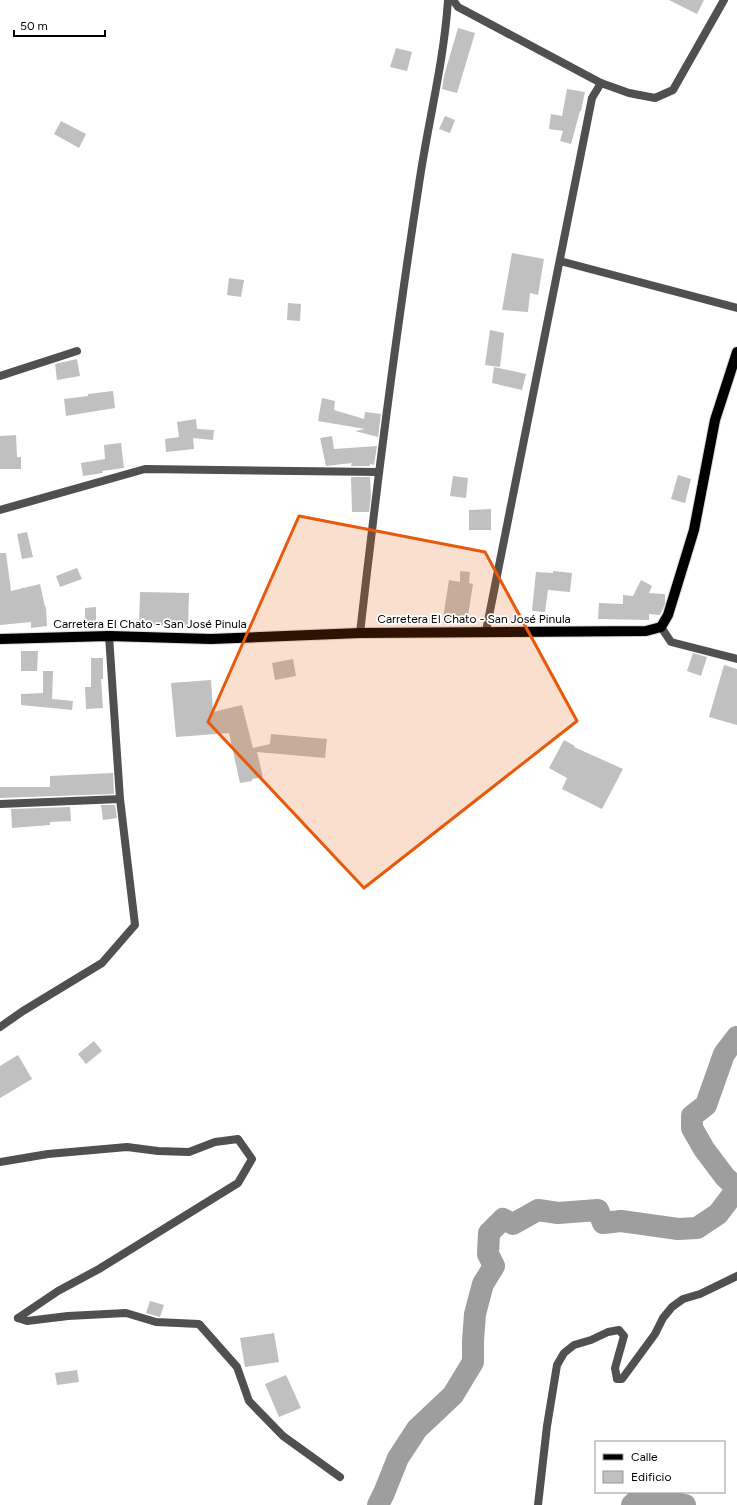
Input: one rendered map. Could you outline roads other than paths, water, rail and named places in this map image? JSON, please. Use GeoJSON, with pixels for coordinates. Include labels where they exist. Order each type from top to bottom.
{"type":"FeatureCollection","features":[{"type":"Feature","properties":{"kind":"main road"},"geometry":{"type":"LineString","coordinates":[[660,628],[668,615],[694,530],[715,420],[737,352]]}},
{"type":"Feature","properties":{"kind":"main road","name":"Carretera El Chato - San José Pinula"},"geometry":{"type":"LineString","coordinates":[[0,639],[109,636],[211,640],[360,633],[646,631],[660,628]]}},
{"type":"Feature","properties":{"kind":"street"},"geometry":{"type":"LineString","coordinates":[[360,633],[378,472],[419,182],[446,32],[448,0]]}},
{"type":"Feature","properties":{"kind":"street"},"geometry":{"type":"LineString","coordinates":[[453,0],[458,8],[601,83],[629,93],[655,98],[673,90],[724,0]]}},
{"type":"Feature","properties":{"kind":"street"},"geometry":{"type":"LineString","coordinates":[[486,631],[592,98],[601,83]]}},
{"type":"Feature","properties":{"kind":"street"},"geometry":{"type":"LineString","coordinates":[[560,262],[737,308]]}},
{"type":"Feature","properties":{"kind":"street"},"geometry":{"type":"LineString","coordinates":[[0,376],[77,351]]}},
{"type":"Feature","properties":{"kind":"street"},"geometry":{"type":"LineString","coordinates":[[0,510],[145,469],[378,472]]}},
{"type":"Feature","properties":{"kind":"street"},"geometry":{"type":"LineString","coordinates":[[660,628],[671,642],[737,659]]}},
{"type":"Feature","properties":{"kind":"street"},"geometry":{"type":"LineString","coordinates":[[0,1027],[23,1011],[102,963],[135,925],[120,799],[109,636]]}},
{"type":"Feature","properties":{"kind":"street"},"geometry":{"type":"LineString","coordinates":[[0,804],[120,799]]}},
{"type":"Feature","properties":{"kind":"street"},"geometry":{"type":"LineString","coordinates":[[0,1162],[48,1154],[127,1147],[158,1151],[189,1152],[215,1142],[238,1139],[252,1159],[238,1183],[99,1269],[58,1291],[18,1318],[27,1321],[68,1316],[126,1313],[156,1322],[199,1324],[236,1367],[249,1401],[283,1436],[340,1477]]}},
{"type":"Feature","properties":{"kind":"street"},"geometry":{"type":"LineString","coordinates":[[538,1505],[554,1378],[557,1365],[564,1353],[574,1345],[608,1332],[619,1330],[624,1336],[615,1368],[617,1379],[622,1379],[655,1334],[663,1318],[672,1307],[683,1299],[700,1294],[737,1276]]}},
{"type":"Feature","properties":{"kind":"waterway"},"geometry":{"type":"LineString","coordinates":[[737,1037],[724,1054],[706,1105],[692,1116],[692,1128],[704,1149],[725,1177],[737,1188]]}},
{"type":"Feature","properties":{"kind":"waterway"},"geometry":{"type":"LineString","coordinates":[[378,1505],[398,1458],[417,1429],[453,1395],[473,1362],[475,1314],[483,1284],[494,1266],[488,1254],[489,1233],[503,1219],[513,1224],[538,1210],[558,1213],[598,1210],[603,1223],[621,1221],[678,1229],[697,1228],[718,1214],[737,1189]]}},
{"type":"Feature","properties":{"kind":"waterway"},"geometry":{"type":"LineString","coordinates":[[632,1505],[641,1497],[685,1505]]}}]}
